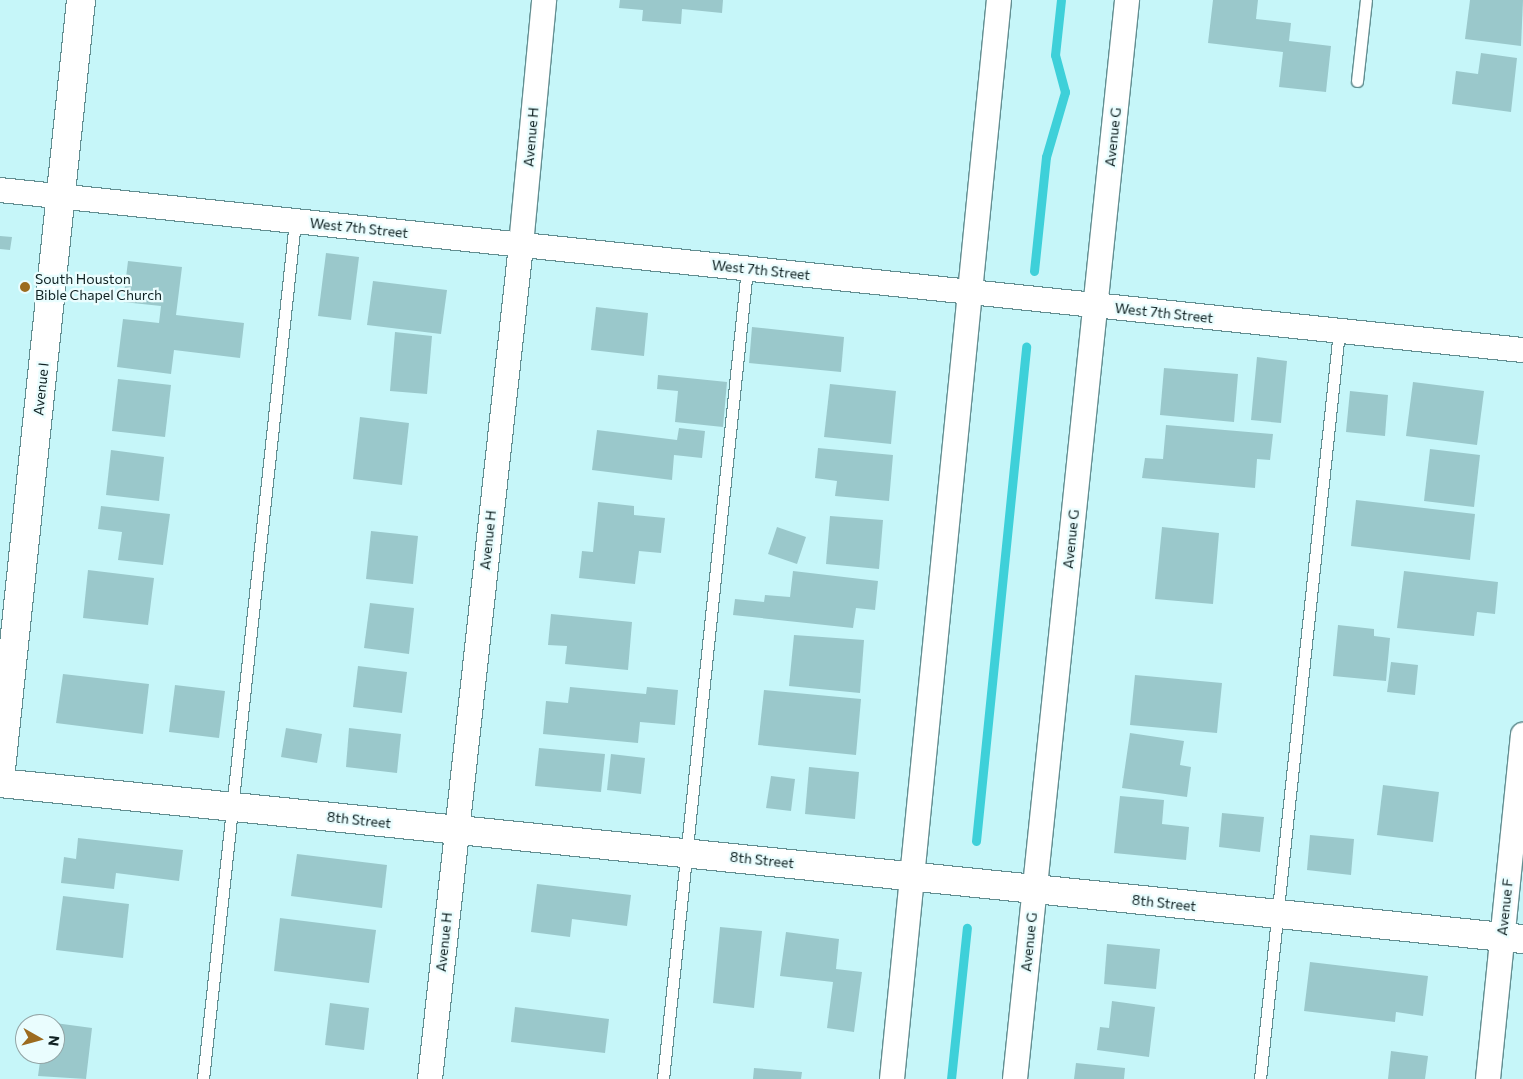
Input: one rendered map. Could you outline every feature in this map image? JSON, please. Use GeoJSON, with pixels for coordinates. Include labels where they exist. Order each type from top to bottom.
{"type":"FeatureCollection","features":[{"type":"Feature","properties":{"kind":"street","name":"Avenue I"},"geometry":{"type":"LineString","coordinates":[[0,778],[81,0]]}},
{"type":"Feature","properties":{"kind":"street","name":"Avenue H"},"geometry":{"type":"LineString","coordinates":[[430,1079],[455,830],[521,245],[544,0]]}},
{"type":"Feature","properties":{"kind":"street"},"geometry":{"type":"LineString","coordinates":[[892,1079],[999,0]]}},
{"type":"Feature","properties":{"kind":"street","name":"Avenue G"},"geometry":{"type":"LineString","coordinates":[[1015,1079],[1127,0]]}},
{"type":"Feature","properties":{"kind":"street","name":"West 7th Street"},"geometry":{"type":"LineString","coordinates":[[0,190],[1523,350]]}},
{"type":"Feature","properties":{"kind":"street","name":"Avenue F"},"geometry":{"type":"LineString","coordinates":[[1488,1079],[1513,938],[1523,736]]}},
{"type":"Feature","properties":{"kind":"street","name":"8th Street"},"geometry":{"type":"LineString","coordinates":[[0,783],[1513,938]]}},
{"type":"Feature","properties":{"kind":"lane"},"geometry":{"type":"LineString","coordinates":[[1357,81],[1366,0]]}},
{"type":"Feature","properties":{"kind":"lane"},"geometry":{"type":"LineString","coordinates":[[203,1079],[295,221]]}},
{"type":"Feature","properties":{"kind":"lane"},"geometry":{"type":"LineString","coordinates":[[663,1079],[747,269]]}},
{"type":"Feature","properties":{"kind":"lane"},"geometry":{"type":"LineString","coordinates":[[1260,1079],[1339,331]]}},
{"type":"Feature","properties":{"kind":"building"},"geometry":{"type":"Polygon","coordinates":[[[620,0],[723,0],[722,13],[682,9],[681,24],[642,21],[643,10],[619,8],[620,0]]]}},
{"type":"Feature","properties":{"kind":"building"},"geometry":{"type":"Polygon","coordinates":[[[1213,0],[1258,0],[1256,19],[1291,23],[1289,41],[1331,46],[1326,92],[1279,87],[1283,52],[1208,43],[1213,0]]]}},
{"type":"Feature","properties":{"kind":"building"},"geometry":{"type":"Polygon","coordinates":[[[1470,0],[1523,0],[1521,46],[1465,39],[1470,0]]]}},
{"type":"Feature","properties":{"kind":"building"},"geometry":{"type":"Polygon","coordinates":[[[1481,53],[1517,58],[1511,112],[1452,104],[1456,71],[1478,74],[1481,53]]]}},
{"type":"Feature","properties":{"kind":"building"},"geometry":{"type":"Polygon","coordinates":[[[0,236],[12,237],[10,250],[0,249],[0,236]]]}},
{"type":"Feature","properties":{"kind":"building"},"geometry":{"type":"Polygon","coordinates":[[[326,253],[359,257],[351,320],[318,316],[326,253]]]}},
{"type":"Feature","properties":{"kind":"building"},"geometry":{"type":"Polygon","coordinates":[[[128,261],[182,267],[176,315],[244,323],[240,358],[174,350],[171,374],[117,367],[123,319],[159,323],[161,306],[123,302],[128,261]]]}},
{"type":"Feature","properties":{"kind":"building"},"geometry":{"type":"Polygon","coordinates":[[[373,281],[447,290],[441,334],[367,325],[373,281]]]}},
{"type":"Feature","properties":{"kind":"building"},"geometry":{"type":"Polygon","coordinates":[[[596,307],[648,313],[644,356],[591,350],[596,307]]]}},
{"type":"Feature","properties":{"kind":"building"},"geometry":{"type":"Polygon","coordinates":[[[752,327],[844,337],[841,372],[749,363],[752,327]]]}},
{"type":"Feature","properties":{"kind":"building"},"geometry":{"type":"Polygon","coordinates":[[[395,332],[432,336],[427,394],[390,391],[395,332]]]}},
{"type":"Feature","properties":{"kind":"building"},"geometry":{"type":"Polygon","coordinates":[[[1257,357],[1287,361],[1281,423],[1251,420],[1257,357]]]}},
{"type":"Feature","properties":{"kind":"building"},"geometry":{"type":"Polygon","coordinates":[[[1164,368],[1238,374],[1234,422],[1160,415],[1164,368]]]}},
{"type":"Feature","properties":{"kind":"building"},"geometry":{"type":"Polygon","coordinates":[[[658,375],[727,382],[723,427],[675,422],[678,391],[657,389],[658,375]]]}},
{"type":"Feature","properties":{"kind":"building"},"geometry":{"type":"Polygon","coordinates":[[[118,379],[171,385],[165,437],[112,431],[118,379]]]}},
{"type":"Feature","properties":{"kind":"building"},"geometry":{"type":"Polygon","coordinates":[[[1413,382],[1484,391],[1477,445],[1406,436],[1413,382]]]}},
{"type":"Feature","properties":{"kind":"building"},"geometry":{"type":"Polygon","coordinates":[[[830,384],[896,391],[891,444],[824,437],[830,384]]]}},
{"type":"Feature","properties":{"kind":"building"},"geometry":{"type":"Polygon","coordinates":[[[1350,391],[1388,395],[1385,436],[1346,432],[1350,391]]]}},
{"type":"Feature","properties":{"kind":"building"},"geometry":{"type":"Polygon","coordinates":[[[360,417],[409,423],[402,485],[353,479],[360,417]]]}},
{"type":"Feature","properties":{"kind":"building"},"geometry":{"type":"Polygon","coordinates":[[[1166,425],[1273,434],[1270,460],[1257,459],[1255,488],[1142,478],[1145,458],[1163,459],[1166,425]]]}},
{"type":"Feature","properties":{"kind":"building"},"geometry":{"type":"Polygon","coordinates":[[[679,428],[705,431],[702,458],[674,455],[672,480],[592,470],[597,430],[677,440],[679,428]]]}},
{"type":"Feature","properties":{"kind":"building"},"geometry":{"type":"Polygon","coordinates":[[[818,448],[893,455],[889,501],[835,496],[837,481],[815,478],[818,448]]]}},
{"type":"Feature","properties":{"kind":"building"},"geometry":{"type":"Polygon","coordinates":[[[1430,449],[1480,455],[1474,507],[1424,501],[1430,449]]]}},
{"type":"Feature","properties":{"kind":"building"},"geometry":{"type":"Polygon","coordinates":[[[111,450],[164,457],[159,501],[106,495],[111,450]]]}},
{"type":"Feature","properties":{"kind":"building"},"geometry":{"type":"Polygon","coordinates":[[[1356,500],[1475,514],[1470,560],[1351,546],[1356,500]]]}},
{"type":"Feature","properties":{"kind":"building"},"geometry":{"type":"Polygon","coordinates":[[[598,502],[634,506],[634,515],[665,518],[661,553],[639,551],[635,584],[579,578],[582,551],[593,552],[598,502]]]}},
{"type":"Feature","properties":{"kind":"building"},"geometry":{"type":"Polygon","coordinates":[[[101,506],[170,514],[163,565],[118,560],[122,532],[98,529],[101,506]]]}},
{"type":"Feature","properties":{"kind":"building"},"geometry":{"type":"Polygon","coordinates":[[[830,516],[883,520],[879,569],[826,564],[830,516]]]}},
{"type":"Feature","properties":{"kind":"building"},"geometry":{"type":"Polygon","coordinates":[[[777,527],[806,537],[797,564],[768,554],[777,527]]]}},
{"type":"Feature","properties":{"kind":"building"},"geometry":{"type":"Polygon","coordinates":[[[1162,527],[1219,533],[1213,604],[1155,599],[1162,527]]]}},
{"type":"Feature","properties":{"kind":"building"},"geometry":{"type":"Polygon","coordinates":[[[371,531],[418,536],[413,584],[366,579],[371,531]]]}},
{"type":"Feature","properties":{"kind":"building"},"geometry":{"type":"Polygon","coordinates":[[[88,570],[154,578],[148,625],[83,618],[88,570]]]}},
{"type":"Feature","properties":{"kind":"building"},"geometry":{"type":"Polygon","coordinates":[[[793,571],[878,581],[875,610],[856,608],[853,628],[733,615],[735,599],[764,602],[765,595],[790,597],[793,571]]]}},
{"type":"Feature","properties":{"kind":"building"},"geometry":{"type":"Polygon","coordinates":[[[1404,571],[1498,582],[1495,614],[1477,612],[1474,636],[1397,628],[1404,571]]]}},
{"type":"Feature","properties":{"kind":"building"},"geometry":{"type":"Polygon","coordinates":[[[370,603],[414,608],[409,654],[364,648],[370,603]]]}},
{"type":"Feature","properties":{"kind":"building"},"geometry":{"type":"Polygon","coordinates":[[[551,614],[632,622],[628,670],[565,664],[567,646],[548,645],[551,614]]]}},
{"type":"Feature","properties":{"kind":"building"},"geometry":{"type":"Polygon","coordinates":[[[1338,625],[1374,629],[1374,636],[1390,638],[1386,681],[1333,676],[1338,625]]]}},
{"type":"Feature","properties":{"kind":"building"},"geometry":{"type":"Polygon","coordinates":[[[794,635],[864,640],[860,693],[789,686],[794,635]]]}},
{"type":"Feature","properties":{"kind":"building"},"geometry":{"type":"Polygon","coordinates":[[[1391,662],[1418,665],[1415,695],[1387,692],[1391,662]]]}},
{"type":"Feature","properties":{"kind":"building"},"geometry":{"type":"Polygon","coordinates":[[[358,666],[407,672],[402,713],[353,707],[358,666]]]}},
{"type":"Feature","properties":{"kind":"building"},"geometry":{"type":"Polygon","coordinates":[[[63,674],[149,684],[143,734],[56,723],[63,674]]]}},
{"type":"Feature","properties":{"kind":"building"},"geometry":{"type":"Polygon","coordinates":[[[1135,675],[1222,683],[1217,733],[1130,725],[1135,675]]]}},
{"type":"Feature","properties":{"kind":"building"},"geometry":{"type":"Polygon","coordinates":[[[175,685],[225,691],[219,738],[169,732],[175,685]]]}},
{"type":"Feature","properties":{"kind":"building"},"geometry":{"type":"Polygon","coordinates":[[[570,687],[646,694],[647,687],[678,690],[675,725],[640,722],[638,743],[543,734],[546,701],[568,703],[570,687]]]}},
{"type":"Feature","properties":{"kind":"building"},"geometry":{"type":"Polygon","coordinates":[[[764,690],[861,699],[856,755],[758,745],[764,690]]]}},
{"type":"Feature","properties":{"kind":"building"},"geometry":{"type":"Polygon","coordinates":[[[286,728],[322,734],[317,763],[281,757],[286,728]]]}},
{"type":"Feature","properties":{"kind":"building"},"geometry":{"type":"Polygon","coordinates":[[[349,728],[401,734],[397,773],[346,767],[349,728]]]}},
{"type":"Feature","properties":{"kind":"building"},"geometry":{"type":"Polygon","coordinates":[[[1130,733],[1184,741],[1180,765],[1191,767],[1187,797],[1122,788],[1130,733]]]}},
{"type":"Feature","properties":{"kind":"building"},"geometry":{"type":"Polygon","coordinates":[[[539,748],[605,754],[601,792],[535,786],[539,748]]]}},
{"type":"Feature","properties":{"kind":"building"},"geometry":{"type":"Polygon","coordinates":[[[611,754],[645,758],[641,794],[607,790],[611,754]]]}},
{"type":"Feature","properties":{"kind":"building"},"geometry":{"type":"Polygon","coordinates":[[[809,767],[859,772],[855,819],[805,814],[809,767]]]}},
{"type":"Feature","properties":{"kind":"building"},"geometry":{"type":"Polygon","coordinates":[[[771,776],[795,779],[791,811],[766,808],[771,776]]]}},
{"type":"Feature","properties":{"kind":"building"},"geometry":{"type":"Polygon","coordinates":[[[1383,785],[1439,792],[1433,842],[1377,835],[1383,785]]]}},
{"type":"Feature","properties":{"kind":"building"},"geometry":{"type":"Polygon","coordinates":[[[1120,796],[1164,800],[1162,824],[1189,827],[1186,860],[1114,853],[1120,796]]]}},
{"type":"Feature","properties":{"kind":"building"},"geometry":{"type":"Polygon","coordinates":[[[1222,813],[1264,817],[1260,852],[1219,847],[1222,813]]]}},
{"type":"Feature","properties":{"kind":"building"},"geometry":{"type":"Polygon","coordinates":[[[1310,835],[1354,839],[1351,875],[1307,870],[1310,835]]]}},
{"type":"Feature","properties":{"kind":"building"},"geometry":{"type":"Polygon","coordinates":[[[78,838],[183,850],[179,881],[116,873],[114,889],[61,883],[64,857],[76,859],[78,838]]]}},
{"type":"Feature","properties":{"kind":"building"},"geometry":{"type":"Polygon","coordinates":[[[297,854],[387,865],[382,908],[291,896],[297,854]]]}},
{"type":"Feature","properties":{"kind":"building"},"geometry":{"type":"Polygon","coordinates":[[[537,884],[631,895],[627,926],[572,919],[570,937],[531,932],[537,884]]]}},
{"type":"Feature","properties":{"kind":"building"},"geometry":{"type":"Polygon","coordinates":[[[63,896],[129,904],[123,958],[56,950],[63,896]]]}},
{"type":"Feature","properties":{"kind":"building"},"geometry":{"type":"Polygon","coordinates":[[[280,918],[376,930],[369,983],[274,971],[280,918]]]}},
{"type":"Feature","properties":{"kind":"building"},"geometry":{"type":"Polygon","coordinates":[[[720,927],[762,931],[754,1008],[713,1003],[720,927]]]}},
{"type":"Feature","properties":{"kind":"building"},"geometry":{"type":"Polygon","coordinates":[[[786,932],[839,939],[836,969],[862,972],[854,1032],[827,1028],[833,982],[780,976],[786,932]]]}},
{"type":"Feature","properties":{"kind":"building"},"geometry":{"type":"Polygon","coordinates":[[[1107,944],[1160,949],[1156,989],[1104,984],[1107,944]]]}},
{"type":"Feature","properties":{"kind":"building"},"geometry":{"type":"Polygon","coordinates":[[[1310,962],[1428,976],[1423,1016],[1396,1012],[1395,1022],[1304,1011],[1310,962]]]}},
{"type":"Feature","properties":{"kind":"building"},"geometry":{"type":"Polygon","coordinates":[[[1112,1001],[1155,1007],[1149,1057],[1097,1050],[1100,1027],[1109,1028],[1112,1001]]]}},
{"type":"Feature","properties":{"kind":"building"},"geometry":{"type":"Polygon","coordinates":[[[330,1003],[369,1008],[364,1050],[325,1045],[330,1003]]]}},
{"type":"Feature","properties":{"kind":"building"},"geometry":{"type":"Polygon","coordinates":[[[515,1007],[609,1019],[605,1053],[511,1042],[515,1007]]]}},
{"type":"Feature","properties":{"kind":"building"},"geometry":{"type":"Polygon","coordinates":[[[65,1024],[92,1028],[86,1079],[38,1076],[40,1064],[65,1064],[65,1024]]]}},
{"type":"Feature","properties":{"kind":"building"},"geometry":{"type":"Polygon","coordinates":[[[1391,1051],[1428,1056],[1425,1079],[1388,1079],[1391,1051]]]}},
{"type":"Feature","properties":{"kind":"building"},"geometry":{"type":"Polygon","coordinates":[[[1076,1063],[1125,1068],[1124,1079],[1074,1079],[1076,1063]]]}},
{"type":"Feature","properties":{"kind":"building"},"geometry":{"type":"Polygon","coordinates":[[[754,1068],[802,1072],[801,1079],[753,1079],[754,1068]]]}},
{"type":"Feature","properties":{"kind":"waterway"},"geometry":{"type":"LineString","coordinates":[[1034,271],[1046,157],[1065,92],[1055,55],[1061,0]]}},
{"type":"Feature","properties":{"kind":"waterway"},"geometry":{"type":"LineString","coordinates":[[976,841],[1026,347]]}},
{"type":"Feature","properties":{"kind":"waterway"},"geometry":{"type":"LineString","coordinates":[[951,1079],[967,928]]}},
{"type":"Feature","properties":{"kind":"place","name":"South Houston Bible Chapel Church"},"geometry":{"type":"Point","coordinates":[25,287]}}]}
